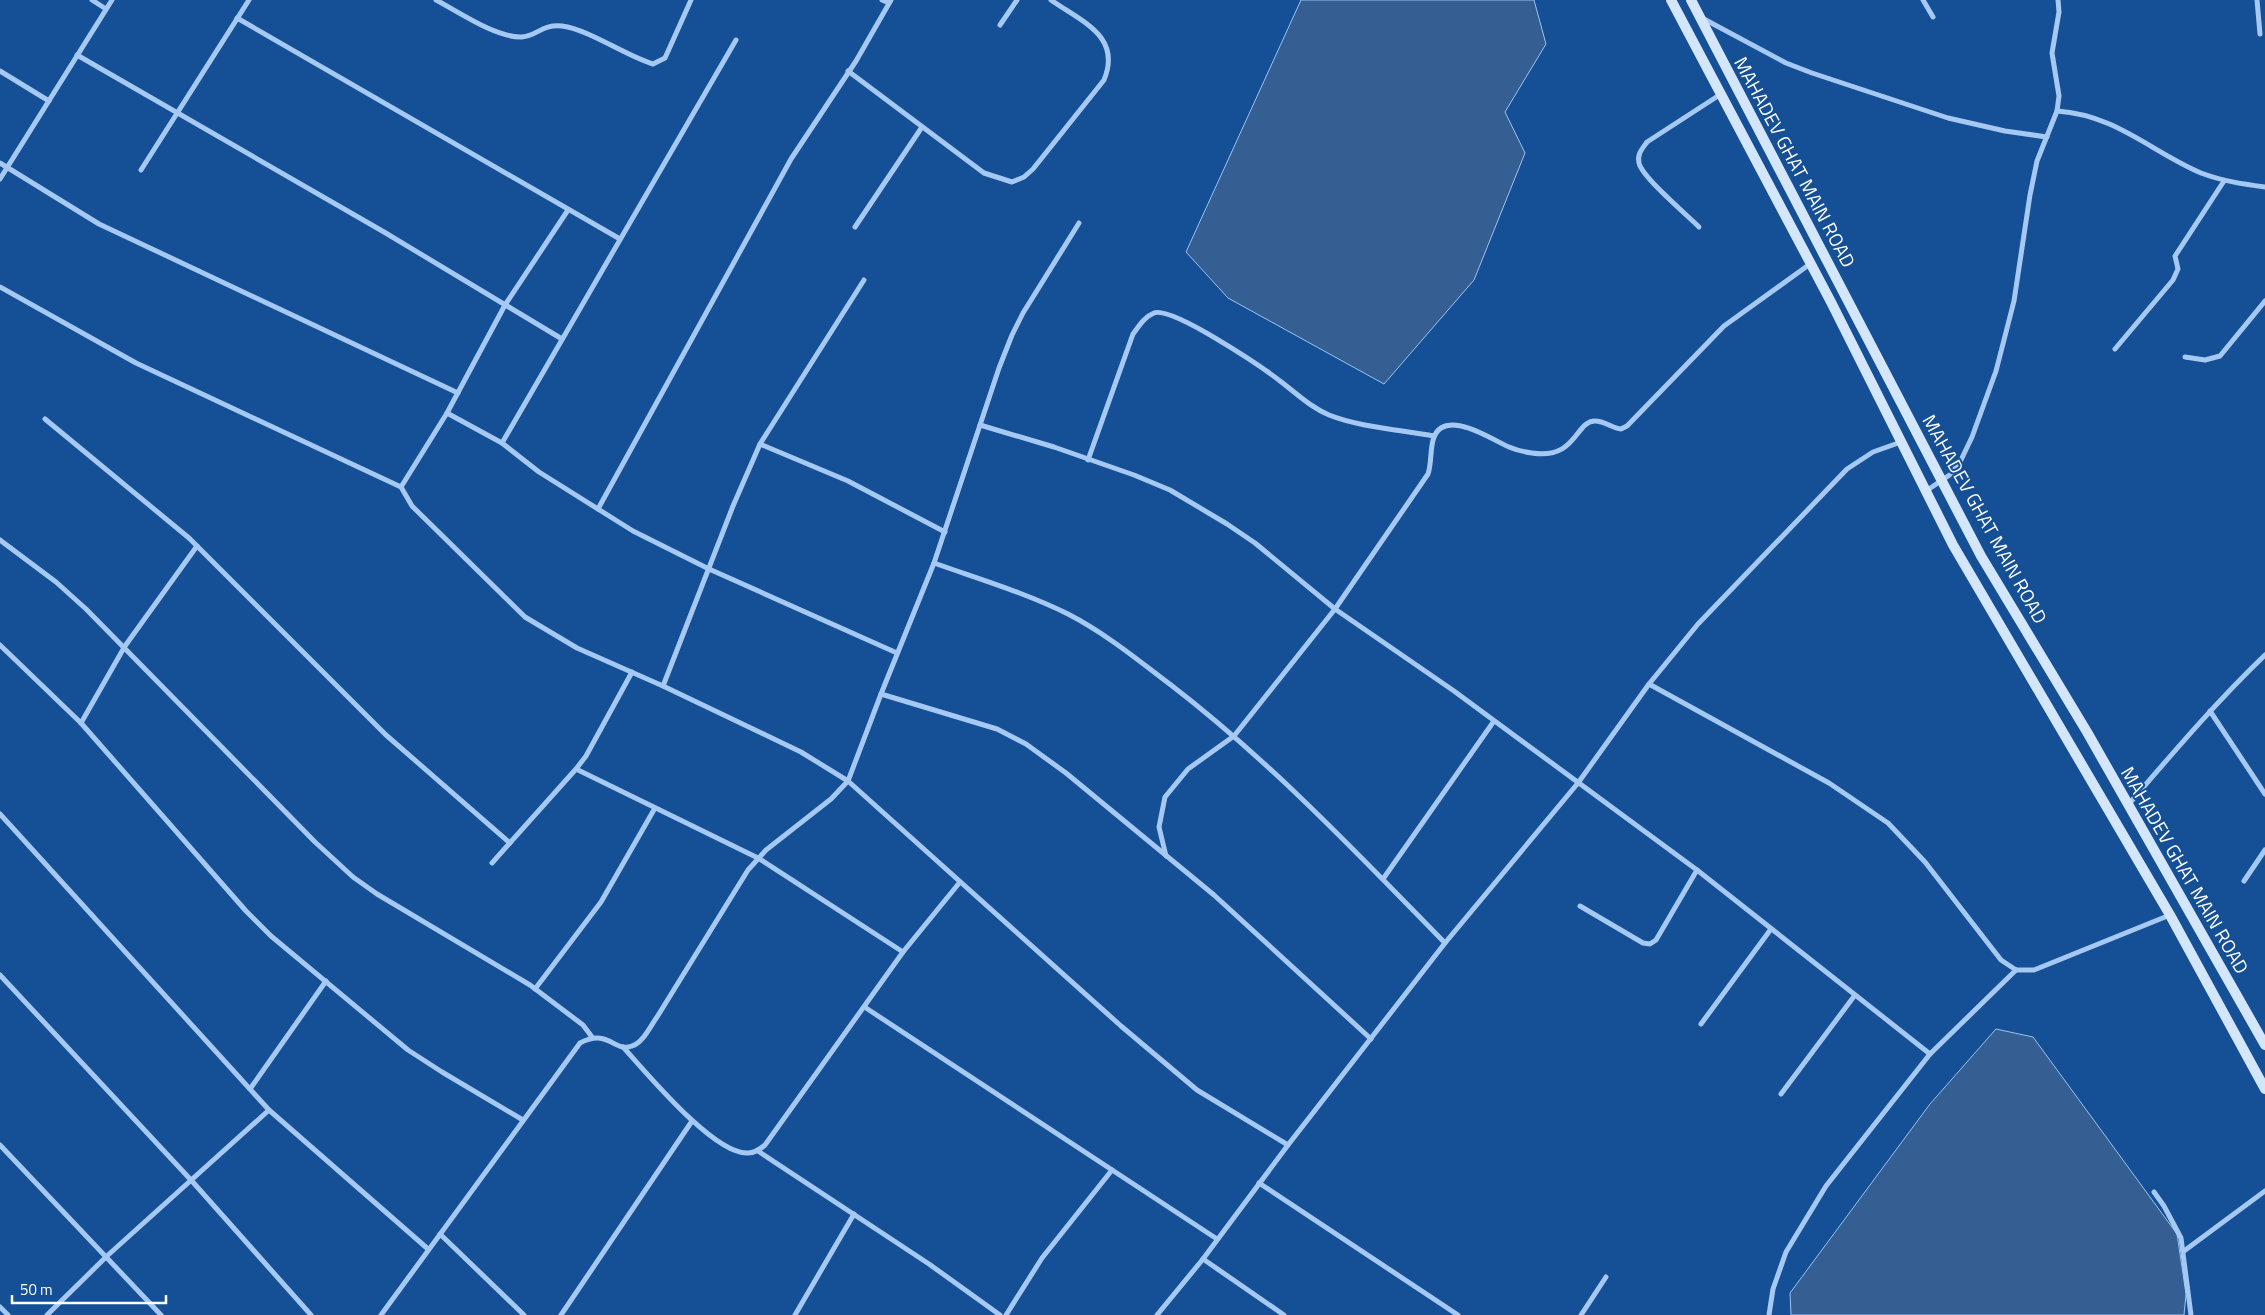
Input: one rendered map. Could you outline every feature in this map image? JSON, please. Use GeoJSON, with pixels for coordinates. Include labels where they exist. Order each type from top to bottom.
{"type":"FeatureCollection","features":[{"type":"Feature","properties":{"kind":"street"},"geometry":{"type":"LineString","coordinates":[[92,0],[106,9]]}},
{"type":"Feature","properties":{"kind":"street"},"geometry":{"type":"LineString","coordinates":[[0,179],[112,0]]}},
{"type":"Feature","properties":{"kind":"street"},"geometry":{"type":"LineString","coordinates":[[140,170],[176,111],[249,0]]}},
{"type":"Feature","properties":{"kind":"street"},"geometry":{"type":"LineString","coordinates":[[436,0],[497,32],[512,37],[526,37],[545,26],[563,26],[653,64],[665,58],[691,0]]}},
{"type":"Feature","properties":{"kind":"street"},"geometry":{"type":"LineString","coordinates":[[598,509],[791,159],[890,2],[882,0]]}},
{"type":"Feature","properties":{"kind":"street"},"geometry":{"type":"LineString","coordinates":[[1000,25],[1017,0]]}},
{"type":"Feature","properties":{"kind":"street"},"geometry":{"type":"LineString","coordinates":[[848,71],[984,173],[997,179],[1012,182],[1024,177],[1033,169],[1104,80],[1109,69],[1110,55],[1105,40],[1051,0]]}},
{"type":"Feature","properties":{"kind":"street"},"geometry":{"type":"LineString","coordinates":[[1671,0],[1810,264],[1953,545],[2170,915],[2265,1089]]}},
{"type":"Feature","properties":{"kind":"street","name":"MAHADEV GHAT MAIN ROAD"},"geometry":{"type":"LineString","coordinates":[[1691,0],[1981,556],[2087,732],[2265,1045]]}},
{"type":"Feature","properties":{"kind":"street"},"geometry":{"type":"LineString","coordinates":[[1924,0],[1933,17]]}},
{"type":"Feature","properties":{"kind":"street"},"geometry":{"type":"LineString","coordinates":[[1926,491],[1951,474],[1961,460],[1972,437],[1996,371],[2014,301],[2037,161],[2057,111],[2059,96],[2052,53],[2059,12],[2058,0]]}},
{"type":"Feature","properties":{"kind":"street"},"geometry":{"type":"LineString","coordinates":[[2258,0],[2260,34]]}},
{"type":"Feature","properties":{"kind":"street"},"geometry":{"type":"LineString","coordinates":[[1699,16],[1786,63],[1812,73],[1948,118],[2005,131],[2047,137]]}},
{"type":"Feature","properties":{"kind":"street"},"geometry":{"type":"LineString","coordinates":[[237,18],[620,239]]}},
{"type":"Feature","properties":{"kind":"street"},"geometry":{"type":"LineString","coordinates":[[502,443],[736,40]]}},
{"type":"Feature","properties":{"kind":"street"},"geometry":{"type":"LineString","coordinates":[[77,55],[384,232],[562,339]]}},
{"type":"Feature","properties":{"kind":"street"},"geometry":{"type":"LineString","coordinates":[[0,71],[49,101]]}},
{"type":"Feature","properties":{"kind":"street"},"geometry":{"type":"LineString","coordinates":[[1699,227],[1646,176],[1639,164],[1639,153],[1647,142],[1720,94]]}},
{"type":"Feature","properties":{"kind":"street"},"geometry":{"type":"LineString","coordinates":[[2057,111],[2093,116],[2112,123],[2200,172],[2224,181],[2265,187]]}},
{"type":"Feature","properties":{"kind":"street"},"geometry":{"type":"LineString","coordinates":[[855,227],[922,127]]}},
{"type":"Feature","properties":{"kind":"street"},"geometry":{"type":"LineString","coordinates":[[0,162],[99,224],[458,393]]}},
{"type":"Feature","properties":{"kind":"street"},"geometry":{"type":"LineString","coordinates":[[2114,349],[2173,280],[2178,269],[2175,256],[2224,181]]}},
{"type":"Feature","properties":{"kind":"street"},"geometry":{"type":"LineString","coordinates":[[401,487],[447,413],[505,305],[568,210]]}},
{"type":"Feature","properties":{"kind":"street"},"geometry":{"type":"LineString","coordinates":[[623,1047],[633,1046],[641,1039],[658,1016],[748,870],[758,858],[831,799],[848,782],[934,563],[999,368],[1016,328],[1079,223]]}},
{"type":"Feature","properties":{"kind":"street"},"geometry":{"type":"LineString","coordinates":[[1166,856],[1159,827],[1165,797],[1188,769],[1234,736],[1335,609],[1428,474],[1432,462],[1434,436],[1441,428],[1450,425],[1463,426],[1511,448],[1542,454],[1560,451],[1587,423],[1595,420],[1621,429],[1627,426],[1724,326],[1810,264]]}},
{"type":"Feature","properties":{"kind":"street"},"geometry":{"type":"LineString","coordinates":[[663,686],[760,444],[864,280]]}},
{"type":"Feature","properties":{"kind":"street"},"geometry":{"type":"LineString","coordinates":[[0,287],[136,363],[401,487],[412,506],[525,617],[577,648],[663,686],[801,752],[848,782],[1120,1026],[1198,1090],[1288,1145]]}},
{"type":"Feature","properties":{"kind":"street"},"geometry":{"type":"LineString","coordinates":[[2185,357],[2205,360],[2220,356],[2265,301]]}},
{"type":"Feature","properties":{"kind":"street"},"geometry":{"type":"LineString","coordinates":[[1088,460],[1133,334],[1143,320],[1155,312],[1166,313],[1201,330],[1266,371],[1309,405],[1329,415],[1354,424],[1434,436]]}},
{"type":"Feature","properties":{"kind":"street"},"geometry":{"type":"LineString","coordinates":[[447,413],[502,443],[539,472],[633,531],[709,569],[898,653]]}},
{"type":"Feature","properties":{"kind":"street"},"geometry":{"type":"LineString","coordinates":[[45,419],[147,502],[196,546],[386,735],[510,842]]}},
{"type":"Feature","properties":{"kind":"street"},"geometry":{"type":"LineString","coordinates":[[980,425],[1054,447],[1161,486],[1203,509],[1255,543],[1335,609],[1494,721],[1697,870],[1930,1054]]}},
{"type":"Feature","properties":{"kind":"street"},"geometry":{"type":"LineString","coordinates":[[1157,1315],[1203,1259],[1288,1145],[1445,943],[1578,783],[1649,684],[1722,597],[1830,484],[1861,459],[1901,442]]}},
{"type":"Feature","properties":{"kind":"street"},"geometry":{"type":"LineString","coordinates":[[760,444],[848,481],[945,532]]}},
{"type":"Feature","properties":{"kind":"street"},"geometry":{"type":"LineString","coordinates":[[0,540],[56,582],[125,646],[315,842],[353,877],[377,894],[473,949],[535,989],[583,1025],[592,1037]]}},
{"type":"Feature","properties":{"kind":"street"},"geometry":{"type":"LineString","coordinates":[[81,723],[125,646],[196,546]]}},
{"type":"Feature","properties":{"kind":"street"},"geometry":{"type":"LineString","coordinates":[[934,563],[1027,596],[1068,614],[1093,628],[1147,667],[1234,736],[1306,801],[1445,943]]}},
{"type":"Feature","properties":{"kind":"street"},"geometry":{"type":"LineString","coordinates":[[0,645],[81,723],[246,911],[271,936],[408,1050],[523,1120]]}},
{"type":"Feature","properties":{"kind":"street"},"geometry":{"type":"LineString","coordinates":[[2128,805],[2210,711],[2265,655]]}},
{"type":"Feature","properties":{"kind":"street"},"geometry":{"type":"LineString","coordinates":[[492,863],[586,756],[632,672]]}},
{"type":"Feature","properties":{"kind":"street"},"geometry":{"type":"LineString","coordinates":[[1649,684],[1829,783],[1888,823],[1925,862],[2001,960],[2016,970],[2034,970],[2170,915]]}},
{"type":"Feature","properties":{"kind":"street"},"geometry":{"type":"LineString","coordinates":[[881,694],[997,729],[1026,744],[1066,773],[1214,895],[1371,1039]]}},
{"type":"Feature","properties":{"kind":"street"},"geometry":{"type":"LineString","coordinates":[[2210,711],[2265,794]]}},
{"type":"Feature","properties":{"kind":"street"},"geometry":{"type":"LineString","coordinates":[[1382,879],[1494,721]]}},
{"type":"Feature","properties":{"kind":"street"},"geometry":{"type":"LineString","coordinates":[[576,769],[758,858],[904,952]]}},
{"type":"Feature","properties":{"kind":"street"},"geometry":{"type":"LineString","coordinates":[[535,989],[601,902],[655,808]]}},
{"type":"Feature","properties":{"kind":"street"},"geometry":{"type":"LineString","coordinates":[[0,814],[269,1110],[428,1249]]}},
{"type":"Feature","properties":{"kind":"street"},"geometry":{"type":"LineString","coordinates":[[2244,881],[2265,850]]}},
{"type":"Feature","properties":{"kind":"street"},"geometry":{"type":"LineString","coordinates":[[1580,906],[1643,943],[1650,944],[1656,940],[1697,870]]}},
{"type":"Feature","properties":{"kind":"street"},"geometry":{"type":"LineString","coordinates":[[380,1315],[580,1044],[592,1037],[604,1038],[623,1047],[692,1121],[729,1147],[746,1154],[758,1151],[765,1145],[866,1008],[904,952],[960,882]]}},
{"type":"Feature","properties":{"kind":"street"},"geometry":{"type":"LineString","coordinates":[[1702,1024],[1771,929]]}},
{"type":"Feature","properties":{"kind":"street"},"geometry":{"type":"LineString","coordinates":[[1770,1315],[1773,1289],[1786,1252],[1808,1214],[1846,1158],[1930,1054],[2016,970]]}},
{"type":"Feature","properties":{"kind":"street"},"geometry":{"type":"LineString","coordinates":[[0,975],[191,1180],[311,1315]]}},
{"type":"Feature","properties":{"kind":"street"},"geometry":{"type":"LineString","coordinates":[[250,1090],[326,982]]}},
{"type":"Feature","properties":{"kind":"street"},"geometry":{"type":"LineString","coordinates":[[1781,1094],[1855,995]]}},
{"type":"Feature","properties":{"kind":"street"},"geometry":{"type":"LineString","coordinates":[[866,1008],[1218,1239]]}},
{"type":"Feature","properties":{"kind":"street"},"geometry":{"type":"LineString","coordinates":[[47,1315],[107,1256],[269,1110]]}},
{"type":"Feature","properties":{"kind":"street"},"geometry":{"type":"LineString","coordinates":[[561,1315],[692,1121]]}},
{"type":"Feature","properties":{"kind":"street"},"geometry":{"type":"LineString","coordinates":[[0,1145],[161,1315]]}},
{"type":"Feature","properties":{"kind":"street"},"geometry":{"type":"LineString","coordinates":[[758,1151],[929,1264],[1000,1315]]}},
{"type":"Feature","properties":{"kind":"street"},"geometry":{"type":"LineString","coordinates":[[1006,1315],[1042,1258],[1112,1170]]}},
{"type":"Feature","properties":{"kind":"street"},"geometry":{"type":"LineString","coordinates":[[1259,1184],[1458,1315]]}},
{"type":"Feature","properties":{"kind":"street"},"geometry":{"type":"LineString","coordinates":[[2184,1251],[2265,1191]]}},
{"type":"Feature","properties":{"kind":"street"},"geometry":{"type":"LineString","coordinates":[[2154,1192],[2176,1227],[2184,1251],[2191,1315]]}},
{"type":"Feature","properties":{"kind":"street"},"geometry":{"type":"LineString","coordinates":[[795,1315],[854,1214]]}},
{"type":"Feature","properties":{"kind":"street"},"geometry":{"type":"LineString","coordinates":[[440,1234],[524,1315]]}},
{"type":"Feature","properties":{"kind":"street"},"geometry":{"type":"LineString","coordinates":[[1203,1259],[1284,1315]]}},
{"type":"Feature","properties":{"kind":"street"},"geometry":{"type":"LineString","coordinates":[[1581,1315],[1606,1277]]}},
{"type":"Feature","properties":{"kind":"street"},"geometry":{"type":"LineString","coordinates":[[0,1306],[8,1315]]}},
{"type":"Feature","properties":{"kind":"water"},"geometry":{"type":"Polygon","coordinates":[[[1301,0],[1534,0],[1546,44],[1505,112],[1525,153],[1474,280],[1384,384],[1228,298],[1186,252],[1301,0]]]}},
{"type":"Feature","properties":{"kind":"water"},"geometry":{"type":"Polygon","coordinates":[[[1996,1029],[2033,1037],[2177,1234],[2186,1294],[2184,1315],[1791,1315],[1790,1293],[1930,1104],[1996,1029]]]}}]}
